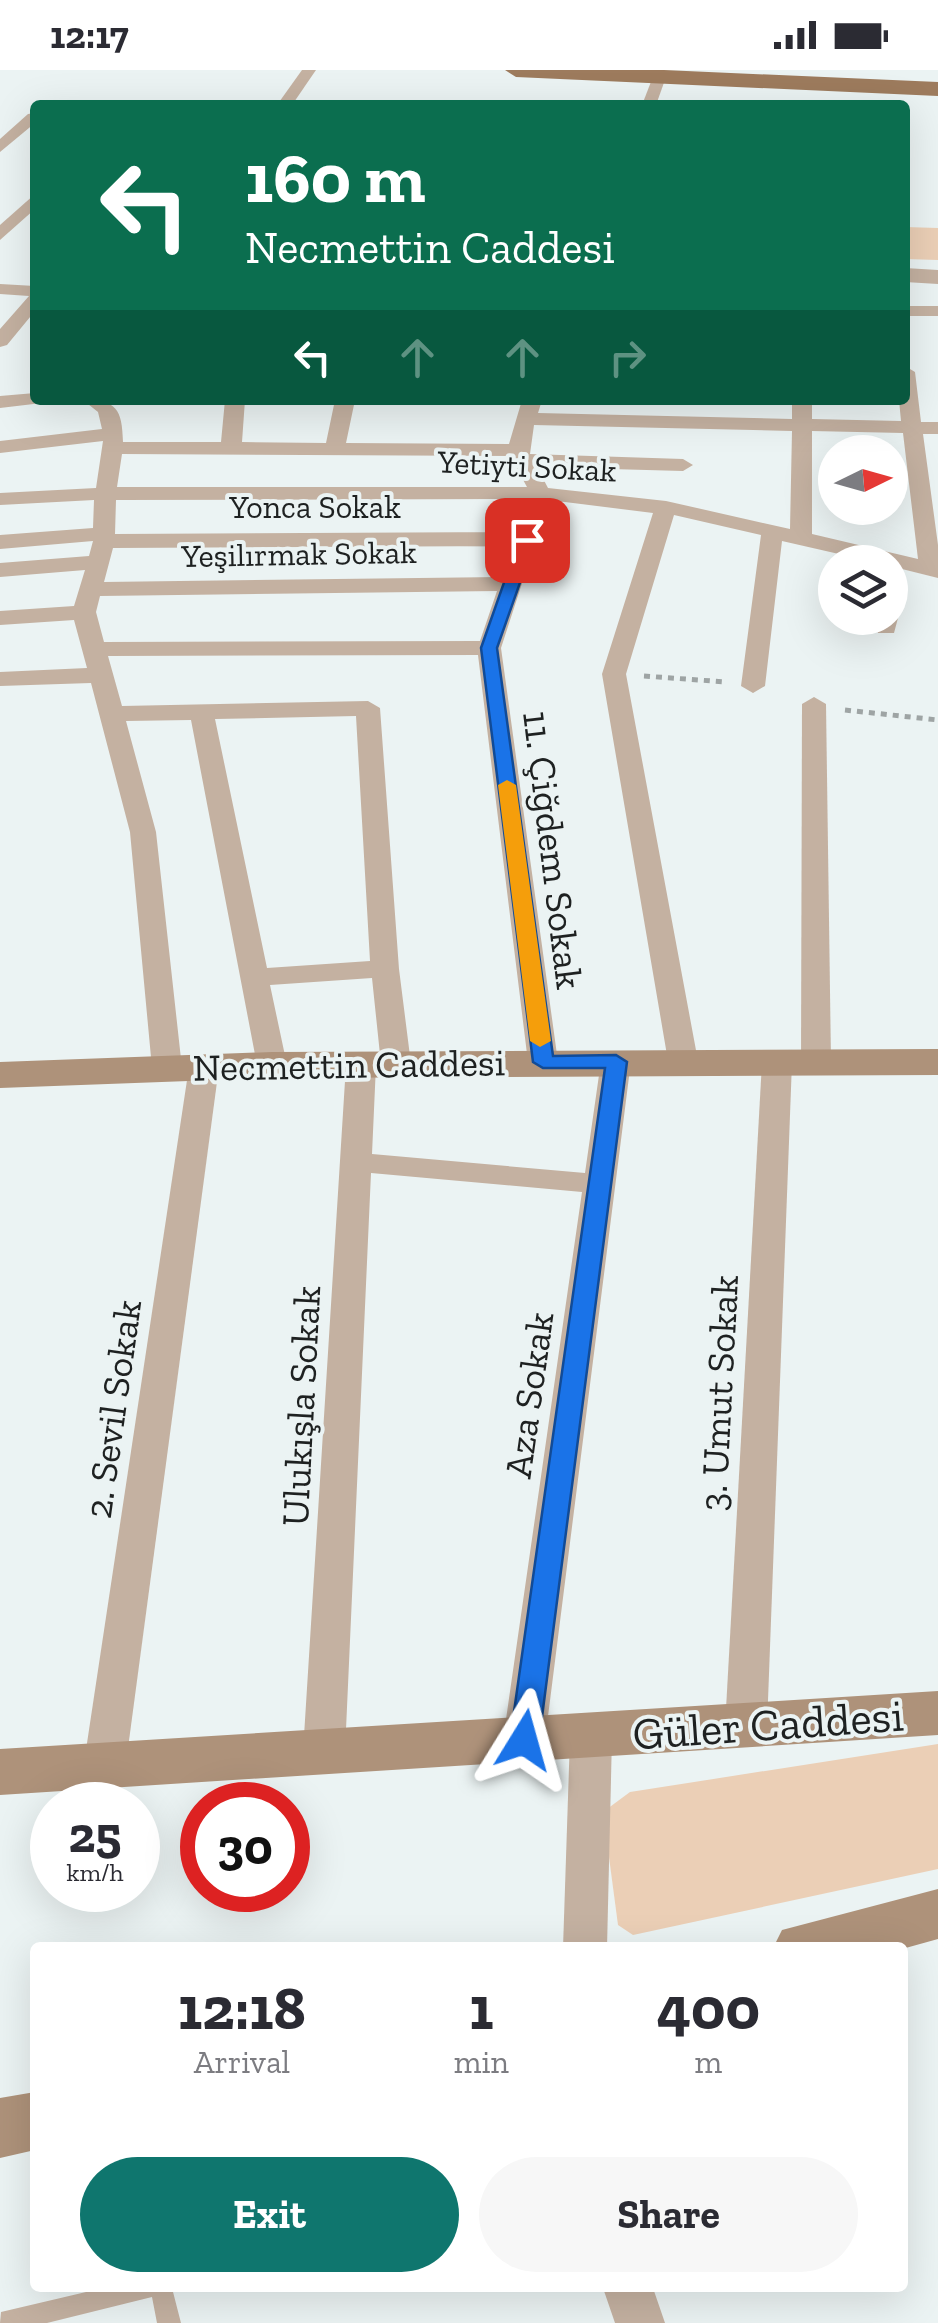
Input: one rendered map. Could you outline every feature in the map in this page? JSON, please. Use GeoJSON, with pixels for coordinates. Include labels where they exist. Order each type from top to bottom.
{"type":"FeatureCollection","features":[{"type":"Feature","properties":{"kind":"main road"},"geometry":{"type":"LineString","coordinates":[[516,70],[938,89]]}},
{"type":"Feature","properties":{"kind":"main road"},"geometry":{"type":"LineString","coordinates":[[670,79],[938,81]]}},
{"type":"Feature","properties":{"kind":"main road","name":"Necmettin Caddesi"},"geometry":{"type":"LineString","coordinates":[[1,1081],[272,1065],[938,1062]]}},
{"type":"Feature","properties":{"kind":"main road","name":"Güler Caddesi"},"geometry":{"type":"LineString","coordinates":[[0,1772],[938,1713]]}},
{"type":"Feature","properties":{"kind":"main road"},"geometry":{"type":"LineString","coordinates":[[828,1942],[938,1914]]}},
{"type":"Feature","properties":{"kind":"main road"},"geometry":{"type":"LineString","coordinates":[[0,2128],[30,2121]]}},
{"type":"Feature","properties":{"kind":"street"},"geometry":{"type":"LineString","coordinates":[[288,100],[309,70]]}},
{"type":"Feature","properties":{"kind":"street"},"geometry":{"type":"LineString","coordinates":[[652,100],[670,79]]}},
{"type":"Feature","properties":{"kind":"street"},"geometry":{"type":"LineString","coordinates":[[0,116],[30,121]]}},
{"type":"Feature","properties":{"kind":"street"},"geometry":{"type":"LineString","coordinates":[[6,140],[30,125]]}},
{"type":"Feature","properties":{"kind":"street"},"geometry":{"type":"LineString","coordinates":[[0,236],[30,205]]}},
{"type":"Feature","properties":{"kind":"street"},"geometry":{"type":"LineString","coordinates":[[910,264],[938,265]]}},
{"type":"Feature","properties":{"kind":"street"},"geometry":{"type":"LineString","coordinates":[[910,275],[938,277]]}},
{"type":"Feature","properties":{"kind":"street"},"geometry":{"type":"LineString","coordinates":[[0,289],[30,291]]}},
{"type":"Feature","properties":{"kind":"street"},"geometry":{"type":"LineString","coordinates":[[0,341],[30,306]]}},
{"type":"Feature","properties":{"kind":"street"},"geometry":{"type":"LineString","coordinates":[[910,311],[938,311]]}},
{"type":"Feature","properties":{"kind":"street"},"geometry":{"type":"LineString","coordinates":[[0,402],[30,399]]}},
{"type":"Feature","properties":{"kind":"street"},"geometry":{"type":"LineString","coordinates":[[87,601],[102,545],[113,441],[106,408],[101,405]]}},
{"type":"Feature","properties":{"kind":"street"},"geometry":{"type":"LineString","coordinates":[[232,449],[236,405]]}},
{"type":"Feature","properties":{"kind":"street"},"geometry":{"type":"LineString","coordinates":[[336,449],[344,405]]}},
{"type":"Feature","properties":{"kind":"street"},"geometry":{"type":"LineString","coordinates":[[684,1061],[614,674],[677,491],[690,405]]}},
{"type":"Feature","properties":{"kind":"street"},"geometry":{"type":"LineString","coordinates":[[801,540],[802,405]]}},
{"type":"Feature","properties":{"kind":"street"},"geometry":{"type":"LineString","coordinates":[[908,405],[934,570]]}},
{"type":"Feature","properties":{"kind":"street"},"geometry":{"type":"LineString","coordinates":[[91,649],[489,648],[540,493],[519,455],[528,410],[688,422],[938,428]]}},
{"type":"Feature","properties":{"kind":"street"},"geometry":{"type":"LineString","coordinates":[[0,447],[113,441],[232,449],[519,455],[677,491]]}},
{"type":"Feature","properties":{"kind":"street","name":"Yetiyti Sokak"},"geometry":{"type":"LineString","coordinates":[[0,498],[677,491],[772,533],[822,545]]}},
{"type":"Feature","properties":{"kind":"street"},"geometry":{"type":"LineString","coordinates":[[753,686],[772,533]]}},
{"type":"Feature","properties":{"kind":"street","name":"Yonca Sokak"},"geometry":{"type":"LineString","coordinates":[[0,542],[102,545],[527,540]]}},
{"type":"Feature","properties":{"kind":"street"},"geometry":{"type":"LineString","coordinates":[[0,570],[102,545]]}},
{"type":"Feature","properties":{"kind":"street","name":"Yetiyti Sokak"},"geometry":{"type":"LineString","coordinates":[[908,565],[934,570]]}},
{"type":"Feature","properties":{"kind":"street","name":"Yeşilırmak Sokak"},"geometry":{"type":"LineString","coordinates":[[0,618],[87,601],[510,584]]}},
{"type":"Feature","properties":{"kind":"street","name":"2. Sevil Sokak"},"geometry":{"type":"LineString","coordinates":[[87,601],[91,649],[104,675],[143,832],[186,1068],[105,1764]]}},
{"type":"Feature","properties":{"kind":"street","name":"11. Çiğdem Sokak"},"geometry":{"type":"LineString","coordinates":[[489,648],[543,1062]]}},
{"type":"Feature","properties":{"kind":"street"},"geometry":{"type":"LineString","coordinates":[[0,679],[104,675]]}},
{"type":"Feature","properties":{"kind":"street","name":"3. Umut Sokak"},"geometry":{"type":"LineString","coordinates":[[746,1727],[797,1062],[814,704]]}},
{"type":"Feature","properties":{"kind":"street","name":"Ulukışla Sokak"},"geometry":{"type":"LineString","coordinates":[[202,714],[368,708],[385,969],[378,1064],[358,1162],[324,1752]]}},
{"type":"Feature","properties":{"kind":"street"},"geometry":{"type":"LineString","coordinates":[[114,714],[202,714],[272,1065]]}},
{"type":"Feature","properties":{"kind":"street"},"geometry":{"type":"LineString","coordinates":[[254,977],[385,969]]}},
{"type":"Feature","properties":{"kind":"street","name":"Aza Sokak"},"geometry":{"type":"LineString","coordinates":[[524,1740],[616,1062]]}},
{"type":"Feature","properties":{"kind":"street"},"geometry":{"type":"LineString","coordinates":[[358,1162],[600,1184]]}},
{"type":"Feature","properties":{"kind":"street"},"geometry":{"type":"LineString","coordinates":[[585,1942],[591,1736]]}},
{"type":"Feature","properties":{"kind":"street"},"geometry":{"type":"LineString","coordinates":[[629,2292],[640,2323]]}},
{"type":"Feature","properties":{"kind":"lane"},"geometry":{"type":"LineString","coordinates":[[2,2323],[130,2292]]}},
{"type":"Feature","properties":{"kind":"lane"},"geometry":{"type":"LineString","coordinates":[[162,2292],[169,2323]]}},
{"type":"Feature","properties":{"kind":"shaded area"},"geometry":{"type":"Polygon","coordinates":[[[910,227],[938,228],[938,260],[910,259],[910,227]]]}},
{"type":"Feature","properties":{"kind":"shaded area"},"geometry":{"type":"Polygon","coordinates":[[[938,1744],[938,1869],[633,1935],[618,1925],[603,1812],[630,1792],[938,1744]]]}},
{"type":"Feature","properties":{"kind":"slow traffic"},"geometry":{"type":"LineString","coordinates":[[507,785],[540,1041]]}},
{"type":"Feature","properties":{"kind":"route"},"geometry":{"type":"LineString","coordinates":[[524,1740],[616,1062],[543,1062],[489,648],[527,540]]}}]}
